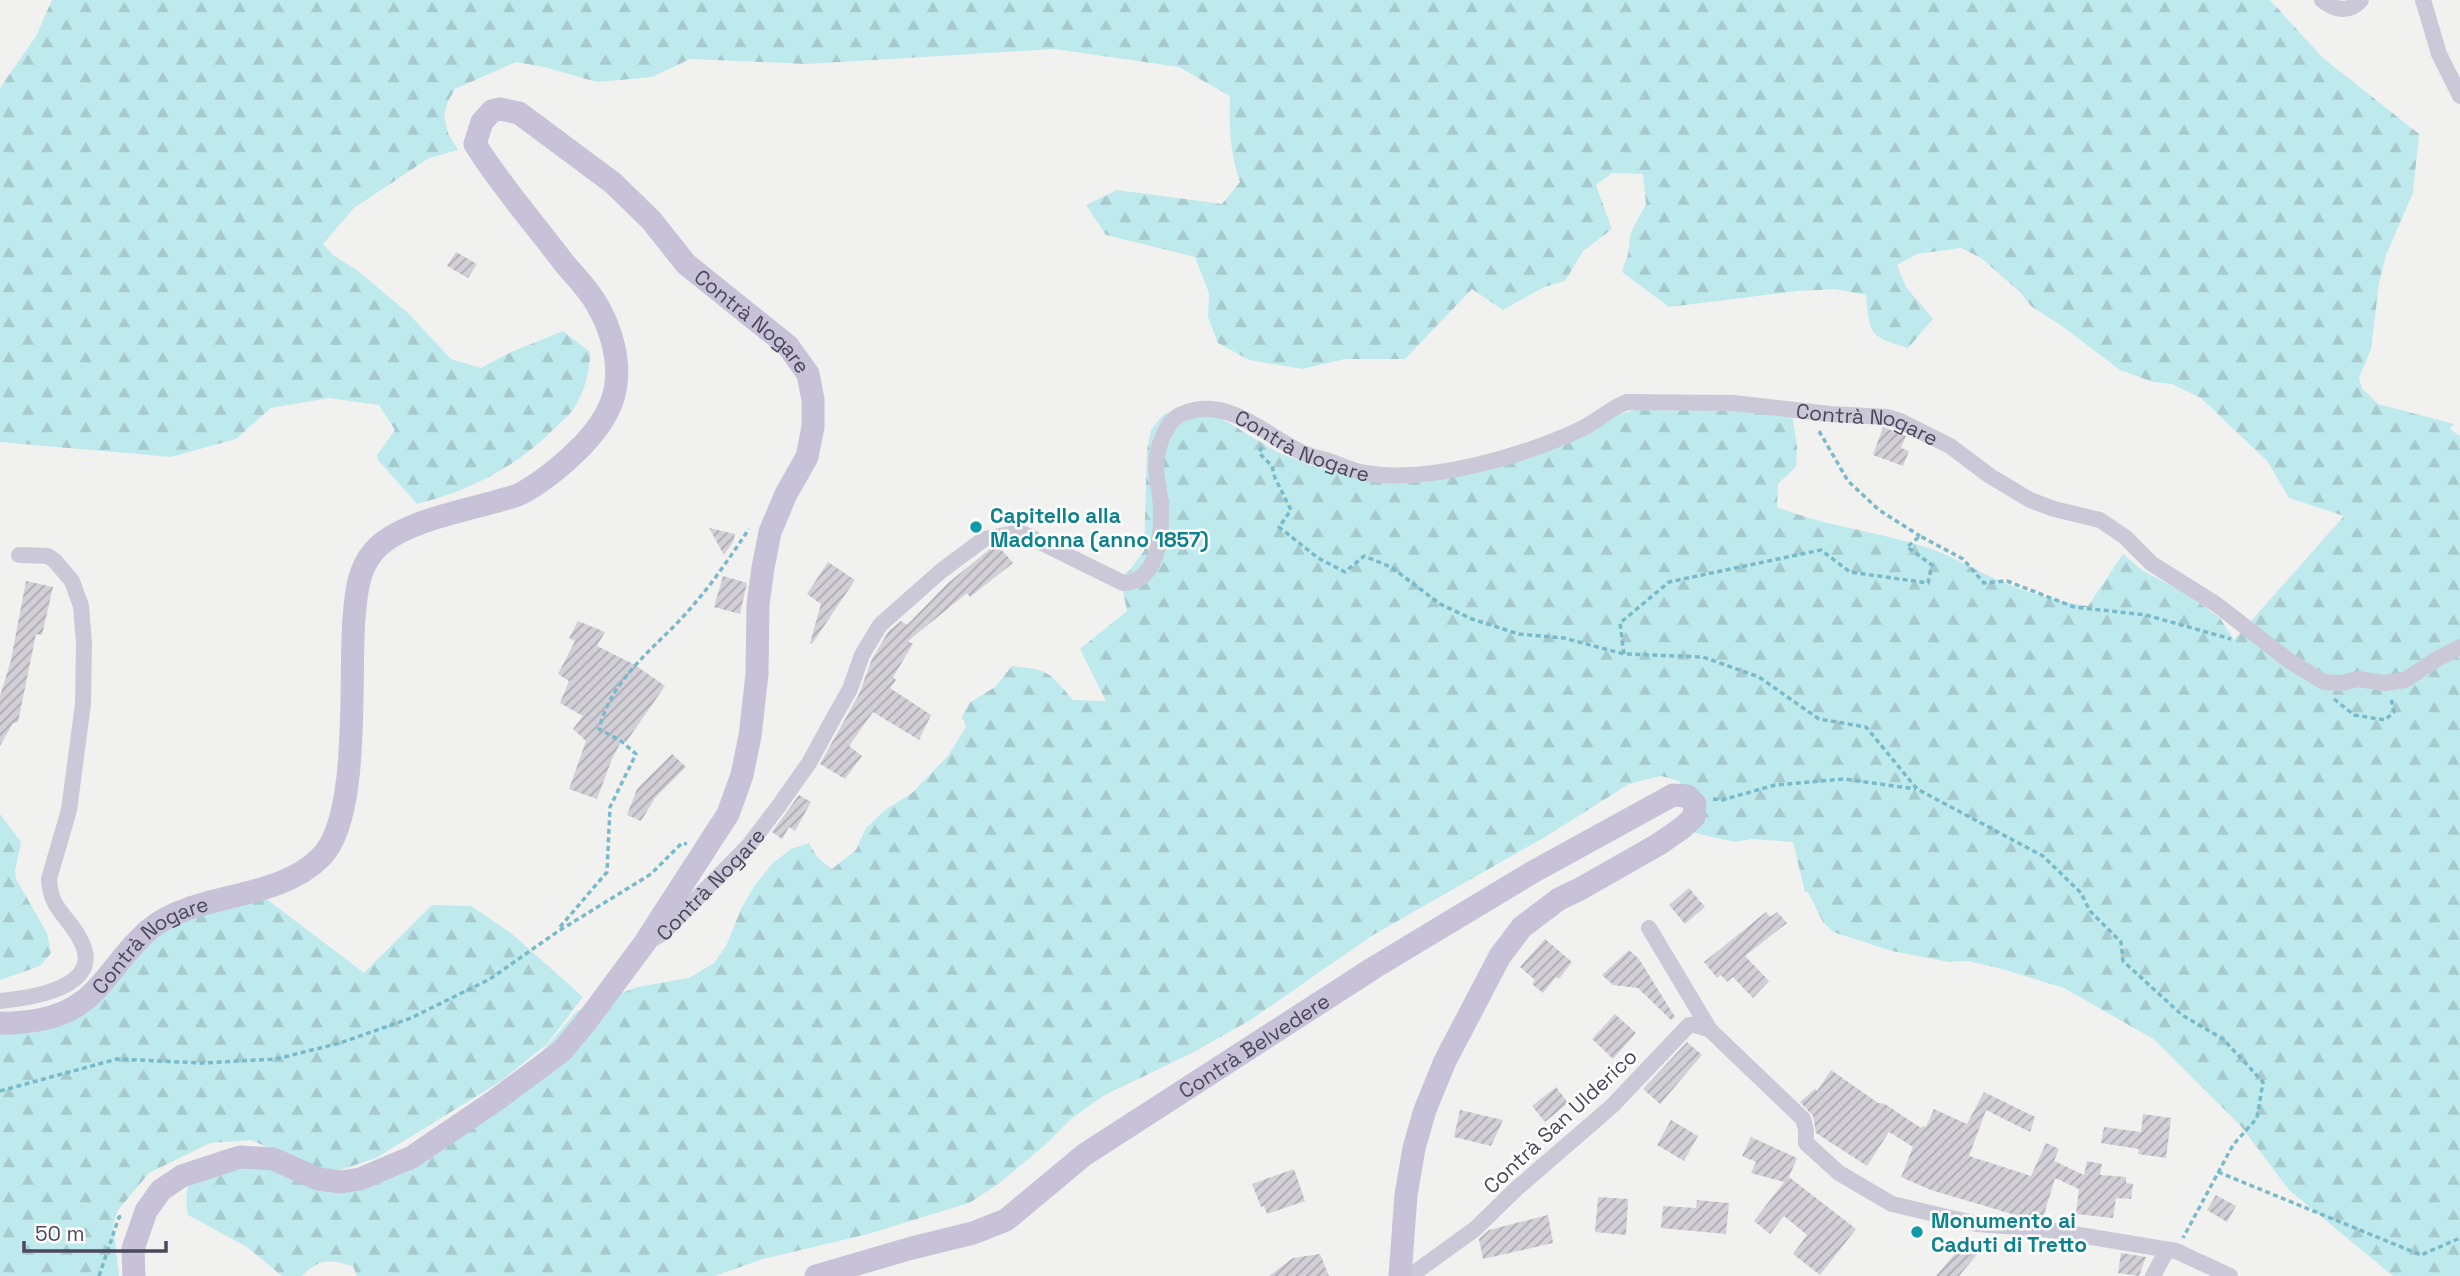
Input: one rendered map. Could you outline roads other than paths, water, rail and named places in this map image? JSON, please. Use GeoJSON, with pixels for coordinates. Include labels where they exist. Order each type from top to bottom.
{"type":"FeatureCollection","features":[{"type":"Feature","properties":{"kind":"street"},"geometry":{"type":"LineString","coordinates":[[2322,0],[2333,7],[2348,9],[2361,0]]}},
{"type":"Feature","properties":{"kind":"street"},"geometry":{"type":"LineString","coordinates":[[2423,0],[2439,54],[2460,96]]}},
{"type":"Feature","properties":{"kind":"street","name":"Contrà Nogare"},"geometry":{"type":"LineString","coordinates":[[0,1023],[13,1024],[59,1016],[79,1006],[96,991],[130,948],[150,928],[172,914],[288,880],[322,857],[337,834],[349,773],[353,631],[357,588],[364,565],[374,550],[396,532],[521,494],[572,456],[592,436],[608,412],[616,389],[617,358],[596,303],[494,175],[475,144],[482,122],[492,111],[500,109],[519,113],[613,183],[651,220],[686,264],[788,346],[808,374],[813,400],[813,427],[807,457],[786,494],[770,533],[763,568],[758,604],[757,674],[750,736],[742,775],[727,814],[643,943]]}},
{"type":"Feature","properties":{"kind":"street","name":"Contrà Nogare"},"geometry":{"type":"LineString","coordinates":[[643,943],[663,933],[749,845],[808,763],[850,689],[862,655],[880,625],[941,571],[984,539],[1015,533],[1024,534],[1117,581],[1132,582],[1148,570],[1156,553],[1161,509],[1156,463],[1163,436],[1173,420],[1182,413],[1194,410],[1225,411],[1299,451],[1346,468],[1364,473],[1398,475],[1475,466],[1535,449],[1585,427],[1615,406],[1627,402],[1710,401],[1888,417],[1950,446],[1990,476],[2031,500],[2054,509],[2100,520],[2125,537],[2152,564],[2216,604],[2268,646],[2310,675],[2334,683],[2358,679],[2384,682],[2404,680],[2460,647]]}},
{"type":"Feature","properties":{"kind":"street"},"geometry":{"type":"LineString","coordinates":[[0,1000],[33,996],[67,985],[81,972],[86,956],[82,942],[54,903],[49,879],[69,810],[83,705],[84,643],[81,606],[72,581],[55,561],[48,556],[19,555]]}},
{"type":"Feature","properties":{"kind":"street","name":"Contrà Belvedere"},"geometry":{"type":"LineString","coordinates":[[816,1276],[973,1233],[1006,1220],[1084,1155],[1375,967],[1531,873],[1673,795],[1687,796],[1695,804],[1694,817],[1682,828],[1659,844],[1559,899],[1522,927],[1500,956],[1446,1060],[1424,1111],[1406,1195],[1400,1276]]}},
{"type":"Feature","properties":{"kind":"street"},"geometry":{"type":"LineString","coordinates":[[1649,928],[1710,1030],[1803,1119],[1805,1143],[1839,1173],[1892,1204],[1978,1224],[2043,1229],[2172,1251],[2230,1276]]}},
{"type":"Feature","properties":{"kind":"street"},"geometry":{"type":"LineString","coordinates":[[134,1276],[133,1249],[146,1211],[161,1190],[182,1176],[240,1157],[273,1159],[318,1179],[341,1182],[378,1173],[412,1157],[562,1051],[643,943]]}},
{"type":"Feature","properties":{"kind":"street","name":"Contrà San Ulderico"},"geometry":{"type":"LineString","coordinates":[[1410,1276],[1475,1230],[1515,1189],[1612,1106],[1689,1026],[1703,1026],[1710,1030]]}},
{"type":"Feature","properties":{"kind":"street"},"geometry":{"type":"LineString","coordinates":[[2152,1276],[2172,1251]]}},
{"type":"Feature","properties":{"kind":"place","name":"Capitello alla Madonna (anno 1857)"},"geometry":{"type":"Point","coordinates":[976,527]}},
{"type":"Feature","properties":{"kind":"place","name":"Monumento ai Caduti di Tretto"},"geometry":{"type":"Point","coordinates":[1917,1232]}}]}
